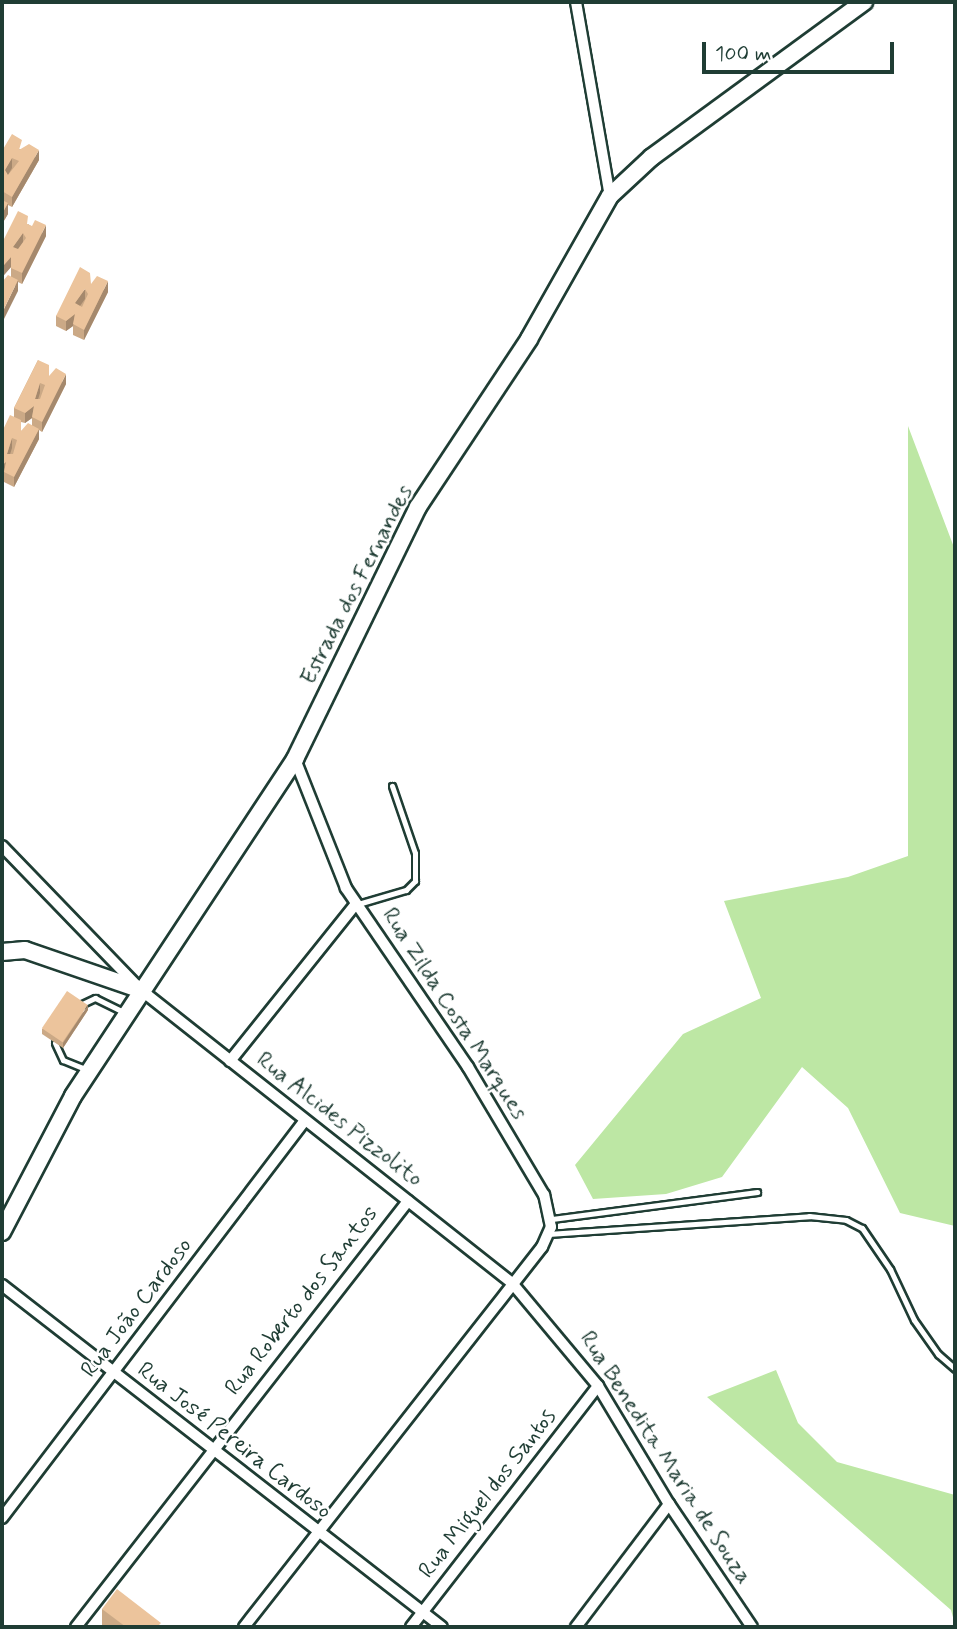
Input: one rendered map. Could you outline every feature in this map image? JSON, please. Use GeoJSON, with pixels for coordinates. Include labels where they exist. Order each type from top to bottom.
{"type":"FeatureCollection","features":[{"type":"Feature","properties":{"kind":"main road","name":"Estrada dos Fernandes"},"geometry":{"type":"LineString","coordinates":[[2,1232],[90,1070],[295,759],[418,507],[529,339],[610,196],[662,149],[864,2]]}},
{"type":"Feature","properties":{"kind":"main road"},"geometry":{"type":"LineString","coordinates":[[2,952],[25,950],[141,990]]}},
{"type":"Feature","properties":{"kind":"street"},"geometry":{"type":"LineString","coordinates":[[576,2],[610,196]]}},
{"type":"Feature","properties":{"kind":"street","name":"Rua Zilda Costa Marques"},"geometry":{"type":"LineString","coordinates":[[295,759],[356,904],[468,1067],[544,1195],[552,1219]]}},
{"type":"Feature","properties":{"kind":"street","name":"Rua Alcides Pizzolito"},"geometry":{"type":"LineString","coordinates":[[2,846],[141,990],[304,1122],[512,1283]]}},
{"type":"Feature","properties":{"kind":"street"},"geometry":{"type":"LineString","coordinates":[[230,1061],[356,904]]}},
{"type":"Feature","properties":{"kind":"street","name":"Rua João Cardoso"},"geometry":{"type":"LineString","coordinates":[[2,1518],[114,1375],[304,1122]]}},
{"type":"Feature","properties":{"kind":"street","name":"Rua Roberto dos Santos"},"geometry":{"type":"LineString","coordinates":[[76,1627],[408,1201]]}},
{"type":"Feature","properties":{"kind":"street"},"geometry":{"type":"LineString","coordinates":[[244,1627],[512,1283],[548,1234],[552,1219]]}},
{"type":"Feature","properties":{"kind":"street","name":"Rua Benedita Maria de Souza"},"geometry":{"type":"LineString","coordinates":[[512,1283],[598,1386],[669,1504],[752,1627]]}},
{"type":"Feature","properties":{"kind":"street","name":"Rua José Pereira Cardoso"},"geometry":{"type":"LineString","coordinates":[[2,1285],[211,1451],[442,1627]]}},
{"type":"Feature","properties":{"kind":"street","name":"Rua Miguel dos Santos"},"geometry":{"type":"LineString","coordinates":[[411,1627],[598,1386]]}},
{"type":"Feature","properties":{"kind":"street"},"geometry":{"type":"LineString","coordinates":[[576,1627],[669,1504]]}},
{"type":"Feature","properties":{"kind":"lane"},"geometry":{"type":"LineString","coordinates":[[356,904],[406,890],[415,881],[415,853],[392,786]]}},
{"type":"Feature","properties":{"kind":"lane"},"geometry":{"type":"LineString","coordinates":[[80,1005],[95,998],[126,1013]]}},
{"type":"Feature","properties":{"kind":"lane"},"geometry":{"type":"LineString","coordinates":[[55,1043],[63,1060],[90,1070]]}},
{"type":"Feature","properties":{"kind":"lane"},"geometry":{"type":"LineString","coordinates":[[552,1219],[757,1192]]}},
{"type":"Feature","properties":{"kind":"lane"},"geometry":{"type":"LineString","coordinates":[[548,1234],[809,1216],[846,1220],[862,1228],[890,1269],[914,1320],[938,1354],[955,1368]]}},
{"type":"Feature","properties":{"kind":"green space"},"geometry":{"type":"Polygon","coordinates":[[[908,426],[955,550],[955,1226],[900,1213],[848,1108],[802,1067],[722,1177],[666,1194],[593,1199],[575,1165],[683,1034],[761,998],[724,901],[848,877],[908,856],[908,426]]]}},
{"type":"Feature","properties":{"kind":"green space"},"geometry":{"type":"Polygon","coordinates":[[[776,1370],[798,1423],[837,1462],[955,1495],[955,1625],[951,1610],[707,1397],[776,1370]]]}},
{"type":"Feature","properties":{"kind":"building"},"geometry":{"type":"Polygon","coordinates":[[[12,134],[22,140],[19,150],[29,144],[39,150],[12,197],[2,191],[2,151],[12,134]],[[12,158],[5,170],[8,175],[19,161],[12,158]]]}},
{"type":"Feature","properties":{"kind":"building"},"geometry":{"type":"Polygon","coordinates":[[[2,200],[8,203],[2,214],[2,200]]]}},
{"type":"Feature","properties":{"kind":"building"},"geometry":{"type":"Polygon","coordinates":[[[18,211],[28,216],[27,224],[32,226],[35,220],[46,225],[22,273],[11,268],[11,257],[2,264],[2,243],[18,211]],[[23,233],[13,247],[18,249],[26,238],[23,233]]]}},
{"type":"Feature","properties":{"kind":"building"},"geometry":{"type":"Polygon","coordinates":[[[80,267],[90,273],[91,284],[97,276],[108,281],[84,330],[73,324],[75,314],[66,321],[56,316],[80,267]],[[85,289],[75,303],[82,307],[88,294],[85,289]]]}},
{"type":"Feature","properties":{"kind":"building"},"geometry":{"type":"Polygon","coordinates":[[[8,275],[18,280],[2,313],[2,282],[8,275]]]}},
{"type":"Feature","properties":{"kind":"building"},"geometry":{"type":"Polygon","coordinates":[[[38,360],[49,365],[49,376],[56,368],[66,374],[42,422],[32,417],[34,406],[25,413],[14,408],[38,360]],[[40,383],[35,399],[40,399],[45,385],[40,383]]]}},
{"type":"Feature","properties":{"kind":"building"},"geometry":{"type":"Polygon","coordinates":[[[10,415],[21,420],[21,431],[28,423],[39,429],[14,477],[4,472],[6,462],[2,465],[2,432],[10,415]],[[12,438],[7,454],[13,454],[17,440],[12,438]]]}},
{"type":"Feature","properties":{"kind":"building"},"geometry":{"type":"Polygon","coordinates":[[[67,991],[88,1005],[63,1042],[42,1028],[67,991]]]}},
{"type":"Feature","properties":{"kind":"building"},"geometry":{"type":"Polygon","coordinates":[[[117,1589],[161,1623],[157,1627],[126,1627],[102,1609],[117,1589]]]}}]}
